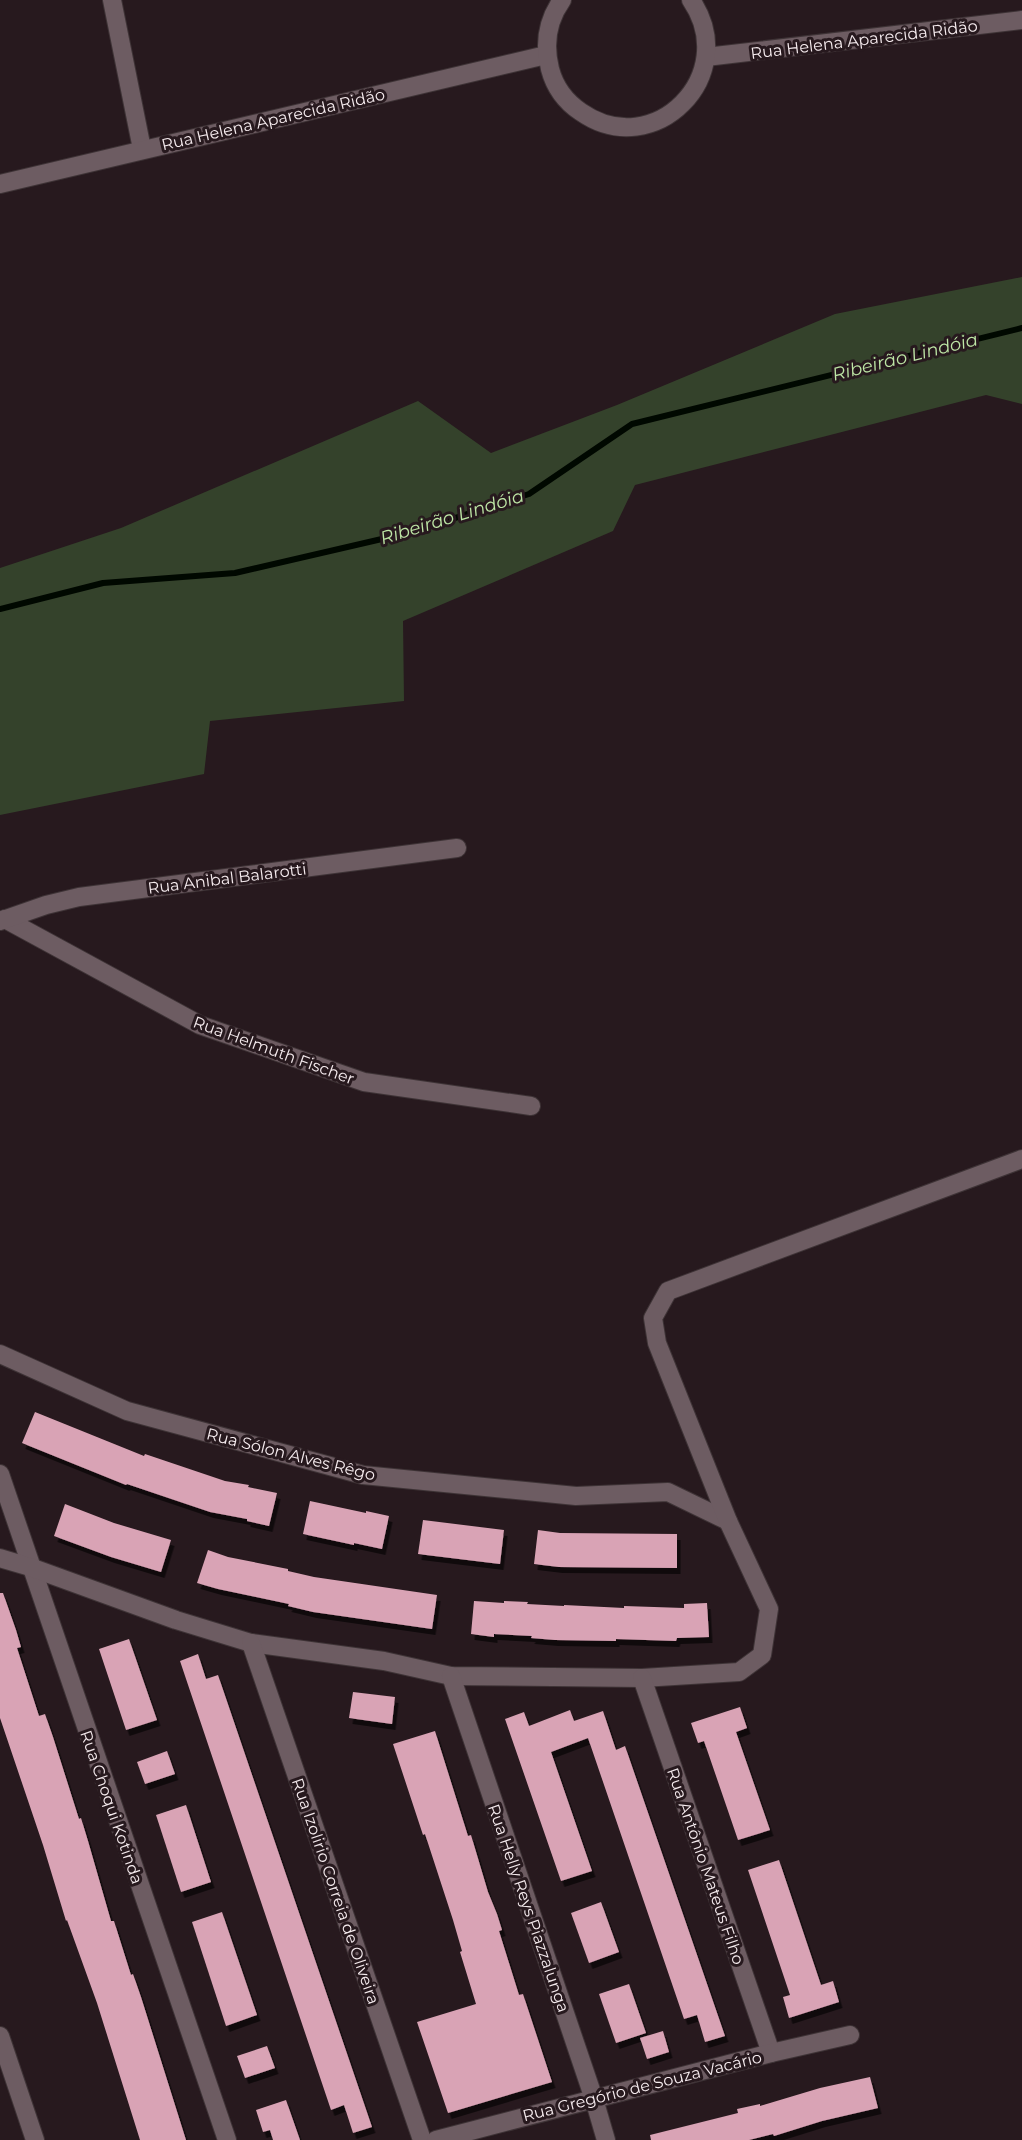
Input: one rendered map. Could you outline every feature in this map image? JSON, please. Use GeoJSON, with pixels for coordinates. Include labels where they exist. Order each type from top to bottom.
{"type":"FeatureCollection","features":[{"type":"Feature","properties":{"kind":"street"},"geometry":{"type":"LineString","coordinates":[[112,0],[142,149]]}},
{"type":"Feature","properties":{"kind":"street"},"geometry":{"type":"LineString","coordinates":[[562,0],[555,10],[547,32],[546,55],[553,81],[569,104],[592,120],[619,127],[647,125],[672,113],[692,94],[704,69],[707,41],[700,14],[691,0]]}},
{"type":"Feature","properties":{"kind":"street","name":"Rua Helena Aparecida Ridão"},"geometry":{"type":"LineString","coordinates":[[706,57],[1022,20]]}},
{"type":"Feature","properties":{"kind":"street","name":"Rua Helena Aparecida Ridão"},"geometry":{"type":"LineString","coordinates":[[0,184],[546,55]]}},
{"type":"Feature","properties":{"kind":"street","name":"Rua Anibal Balarotti"},"geometry":{"type":"LineString","coordinates":[[3,920],[46,905],[79,897],[457,848]]}},
{"type":"Feature","properties":{"kind":"street","name":"Rua Helmuth Fischer"},"geometry":{"type":"LineString","coordinates":[[3,920],[200,1025],[364,1082],[531,1106]]}},
{"type":"Feature","properties":{"kind":"street"},"geometry":{"type":"LineString","coordinates":[[0,1558],[176,1620],[251,1643],[384,1661],[451,1676],[642,1678],[739,1672],[762,1655],[769,1609],[728,1521],[657,1343],[653,1318],[668,1291],[1022,1159]]}},
{"type":"Feature","properties":{"kind":"street","name":"Rua Sólon Alves Rêgo"},"geometry":{"type":"LineString","coordinates":[[0,1353],[128,1411],[363,1475],[576,1496],[668,1492],[728,1521]]}},
{"type":"Feature","properties":{"kind":"street","name":"Rua Choqui Kotinda"},"geometry":{"type":"LineString","coordinates":[[0,1474],[226,2140]]}},
{"type":"Feature","properties":{"kind":"street","name":"Rua Izolirio Correia de Oliveira"},"geometry":{"type":"LineString","coordinates":[[251,1643],[422,2140]]}},
{"type":"Feature","properties":{"kind":"street","name":"Rua Helly Reys Piazzalunga"},"geometry":{"type":"LineString","coordinates":[[451,1676],[606,2140]]}},
{"type":"Feature","properties":{"kind":"street","name":"Rua Antônio Mateus Filho"},"geometry":{"type":"LineString","coordinates":[[642,1678],[771,2053]]}},
{"type":"Feature","properties":{"kind":"street","name":"Rua Gregório de Souza Vacário"},"geometry":{"type":"LineString","coordinates":[[435,2140],[771,2053],[850,2035]]}},
{"type":"Feature","properties":{"kind":"street"},"geometry":{"type":"LineString","coordinates":[[0,2037],[35,2140]]}},
{"type":"Feature","properties":{"kind":"green space"},"geometry":{"type":"Polygon","coordinates":[[[1022,277],[1022,404],[986,395],[635,485],[613,531],[403,621],[404,701],[210,721],[204,774],[0,815],[0,568],[121,528],[418,401],[491,453],[617,405],[835,314],[1022,277]]]}},
{"type":"Feature","properties":{"kind":"building"},"geometry":{"type":"Polygon","coordinates":[[[35,1412],[144,1456],[145,1454],[225,1481],[277,1493],[269,1526],[210,1512],[126,1485],[22,1443],[35,1412]]]}},
{"type":"Feature","properties":{"kind":"building"},"geometry":{"type":"Polygon","coordinates":[[[310,1501],[389,1516],[382,1549],[303,1534],[310,1501]]]}},
{"type":"Feature","properties":{"kind":"building"},"geometry":{"type":"Polygon","coordinates":[[[65,1504],[114,1523],[171,1540],[161,1572],[54,1536],[65,1504]]]}},
{"type":"Feature","properties":{"kind":"building"},"geometry":{"type":"Polygon","coordinates":[[[423,1520],[504,1530],[500,1564],[418,1554],[423,1520]]]}},
{"type":"Feature","properties":{"kind":"building"},"geometry":{"type":"Polygon","coordinates":[[[538,1530],[560,1533],[677,1534],[677,1568],[559,1567],[534,1564],[538,1530]]]}},
{"type":"Feature","properties":{"kind":"building"},"geometry":{"type":"Polygon","coordinates":[[[208,1550],[228,1557],[288,1569],[288,1571],[314,1577],[437,1595],[432,1629],[313,1612],[288,1606],[289,1604],[197,1583],[208,1550]]]}},
{"type":"Feature","properties":{"kind":"building"},"geometry":{"type":"Polygon","coordinates":[[[0,1593],[3,1593],[16,1630],[21,1647],[17,1648],[39,1716],[45,1714],[79,1819],[81,1818],[111,1921],[114,1921],[131,1975],[133,1974],[141,1997],[186,2140],[140,2140],[97,2003],[66,1921],[0,1718],[0,1593]]]}},
{"type":"Feature","properties":{"kind":"building"},"geometry":{"type":"Polygon","coordinates":[[[474,1601],[624,1608],[624,1606],[684,1608],[684,1604],[707,1603],[709,1637],[677,1638],[676,1641],[616,1639],[616,1641],[555,1640],[531,1638],[532,1636],[494,1634],[494,1637],[471,1634],[474,1601]]]}},
{"type":"Feature","properties":{"kind":"building"},"geometry":{"type":"Polygon","coordinates":[[[129,1639],[157,1720],[126,1730],[99,1649],[129,1639]]]}},
{"type":"Feature","properties":{"kind":"building"},"geometry":{"type":"Polygon","coordinates":[[[198,1654],[206,1679],[218,1675],[372,2127],[353,2133],[344,2105],[331,2110],[180,1661],[198,1654]]]}},
{"type":"Feature","properties":{"kind":"building"},"geometry":{"type":"Polygon","coordinates":[[[353,1692],[395,1697],[392,1724],[349,1718],[353,1692]]]}},
{"type":"Feature","properties":{"kind":"building"},"geometry":{"type":"Polygon","coordinates":[[[740,1707],[747,1728],[736,1732],[770,1830],[738,1840],[704,1741],[698,1743],[691,1723],[740,1707]]]}},
{"type":"Feature","properties":{"kind":"building"},"geometry":{"type":"Polygon","coordinates":[[[570,1710],[574,1721],[603,1711],[616,1750],[625,1746],[725,2036],[705,2042],[697,2015],[684,2019],[588,1738],[551,1752],[592,1871],[561,1881],[505,1719],[524,1712],[529,1726],[570,1710]]]}},
{"type":"Feature","properties":{"kind":"building"},"geometry":{"type":"Polygon","coordinates":[[[435,1731],[468,1836],[471,1835],[497,1914],[502,1930],[499,1931],[519,1995],[523,1994],[552,2082],[448,2113],[417,2022],[476,2004],[453,1920],[393,1744],[435,1731]]]}},
{"type":"Feature","properties":{"kind":"building"},"geometry":{"type":"Polygon","coordinates":[[[167,1751],[175,1774],[145,1784],[137,1762],[167,1751]]]}},
{"type":"Feature","properties":{"kind":"building"},"geometry":{"type":"Polygon","coordinates":[[[186,1805],[211,1882],[181,1892],[156,1815],[186,1805]]]}},
{"type":"Feature","properties":{"kind":"building"},"geometry":{"type":"Polygon","coordinates":[[[779,1860],[821,1985],[833,1981],[839,2002],[789,2018],[783,1997],[790,1995],[748,1870],[779,1860]]]}},
{"type":"Feature","properties":{"kind":"building"},"geometry":{"type":"Polygon","coordinates":[[[601,1902],[619,1952],[589,1963],[571,1913],[601,1902]]]}},
{"type":"Feature","properties":{"kind":"building"},"geometry":{"type":"Polygon","coordinates":[[[222,1912],[257,2015],[226,2026],[192,1922],[222,1912]]]}},
{"type":"Feature","properties":{"kind":"building"},"geometry":{"type":"Polygon","coordinates":[[[629,1984],[646,2033],[616,2043],[599,1994],[629,1984]]]}},
{"type":"Feature","properties":{"kind":"building"},"geometry":{"type":"Polygon","coordinates":[[[663,2031],[669,2052],[647,2059],[640,2038],[663,2031]]]}},
{"type":"Feature","properties":{"kind":"building"},"geometry":{"type":"Polygon","coordinates":[[[267,2046],[275,2068],[245,2078],[237,2056],[267,2046]]]}},
{"type":"Feature","properties":{"kind":"building"},"geometry":{"type":"Polygon","coordinates":[[[870,2077],[878,2108],[822,2121],[774,2136],[773,2134],[749,2140],[651,2140],[650,2135],[738,2113],[737,2109],[760,2104],[760,2106],[820,2088],[870,2077]]]}},
{"type":"Feature","properties":{"kind":"building"},"geometry":{"type":"Polygon","coordinates":[[[286,2100],[300,2140],[273,2140],[270,2130],[263,2132],[256,2110],[286,2100]]]}},
{"type":"Feature","properties":{"kind":"waterway","name":"Ribeirão Lindóia"},"geometry":{"type":"LineString","coordinates":[[0,609],[103,583],[235,573],[412,532],[529,494],[632,424],[1022,328]]}}]}
